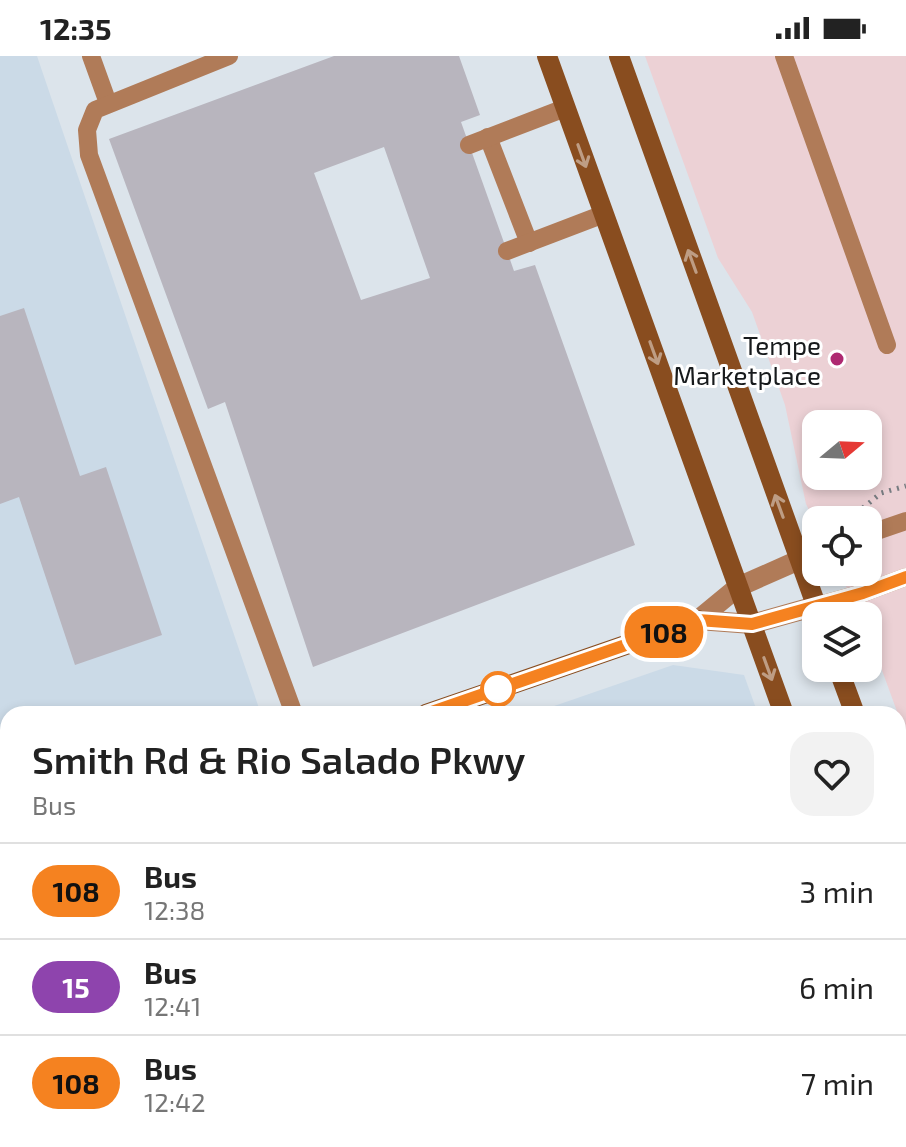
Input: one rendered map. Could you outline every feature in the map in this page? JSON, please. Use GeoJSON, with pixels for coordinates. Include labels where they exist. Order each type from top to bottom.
{"type":"FeatureCollection","features":[{"type":"Feature","properties":{"kind":"main road"},"geometry":{"type":"LineString","coordinates":[[547,56],[781,706]]}},
{"type":"Feature","properties":{"kind":"main road"},"geometry":{"type":"LineString","coordinates":[[619,56],[802,541]]}},
{"type":"Feature","properties":{"kind":"main road"},"geometry":{"type":"LineString","coordinates":[[449,706],[698,620]]}},
{"type":"Feature","properties":{"kind":"main road"},"geometry":{"type":"LineString","coordinates":[[843,682],[852,706]]}},
{"type":"Feature","properties":{"kind":"street"},"geometry":{"type":"LineString","coordinates":[[698,620],[738,587],[802,560]]}},
{"type":"Feature","properties":{"kind":"street"},"geometry":{"type":"LineString","coordinates":[[698,620],[752,624],[802,614]]}},
{"type":"Feature","properties":{"kind":"lane"},"geometry":{"type":"LineString","coordinates":[[91,56],[108,103]]}},
{"type":"Feature","properties":{"kind":"lane"},"geometry":{"type":"LineString","coordinates":[[229,56],[180,65],[95,110],[87,130],[89,155],[291,706]]}},
{"type":"Feature","properties":{"kind":"lane"},"geometry":{"type":"LineString","coordinates":[[784,56],[887,345]]}},
{"type":"Feature","properties":{"kind":"lane"},"geometry":{"type":"LineString","coordinates":[[469,145],[565,108]]}},
{"type":"Feature","properties":{"kind":"lane"},"geometry":{"type":"LineString","coordinates":[[488,137],[529,243]]}},
{"type":"Feature","properties":{"kind":"lane"},"geometry":{"type":"LineString","coordinates":[[507,251],[604,214]]}},
{"type":"Feature","properties":{"kind":"lane"},"geometry":{"type":"LineString","coordinates":[[882,529],[906,521]]}},
{"type":"Feature","properties":{"kind":"lane"},"geometry":{"type":"LineString","coordinates":[[840,602],[906,577]]}},
{"type":"Feature","properties":{"kind":"path"},"geometry":{"type":"LineString","coordinates":[[865,506],[881,493],[906,486]]}},
{"type":"Feature","properties":{"kind":"shaded area"},"geometry":{"type":"Polygon","coordinates":[[[0,56],[37,56],[258,706],[0,706],[0,56]]]}},
{"type":"Feature","properties":{"kind":"shaded area","name":"Tempe Marketplace"},"geometry":{"type":"Polygon","coordinates":[[[645,56],[906,56],[906,706],[895,706],[882,670],[882,602],[853,602],[846,586],[882,586],[882,506],[807,506],[803,490],[882,490],[882,410],[802,410],[802,485],[785,405],[752,312],[718,258],[645,56]]]}},
{"type":"Feature","properties":{"kind":"shaded area"},"geometry":{"type":"Polygon","coordinates":[[[673,665],[744,675],[755,706],[554,706],[673,665]]]}},
{"type":"Feature","properties":{"kind":"building"},"geometry":{"type":"Polygon","coordinates":[[[334,56],[459,56],[480,115],[461,122],[514,271],[535,265],[635,545],[313,667],[225,402],[208,409],[109,139],[334,56]],[[384,147],[314,173],[361,300],[430,278],[384,147]]]}},
{"type":"Feature","properties":{"kind":"building"},"geometry":{"type":"Polygon","coordinates":[[[24,308],[80,476],[106,467],[162,635],[75,665],[19,497],[0,504],[0,316],[24,308]]]}},
{"type":"Feature","properties":{"kind":"bus line","name":"108"},"geometry":{"type":"LineString","coordinates":[[449,706],[698,620],[752,624],[863,593],[906,577]]}},
{"type":"Feature","properties":{"kind":"place","name":"Tempe Marketplace"},"geometry":{"type":"Point","coordinates":[837,359]}}]}
